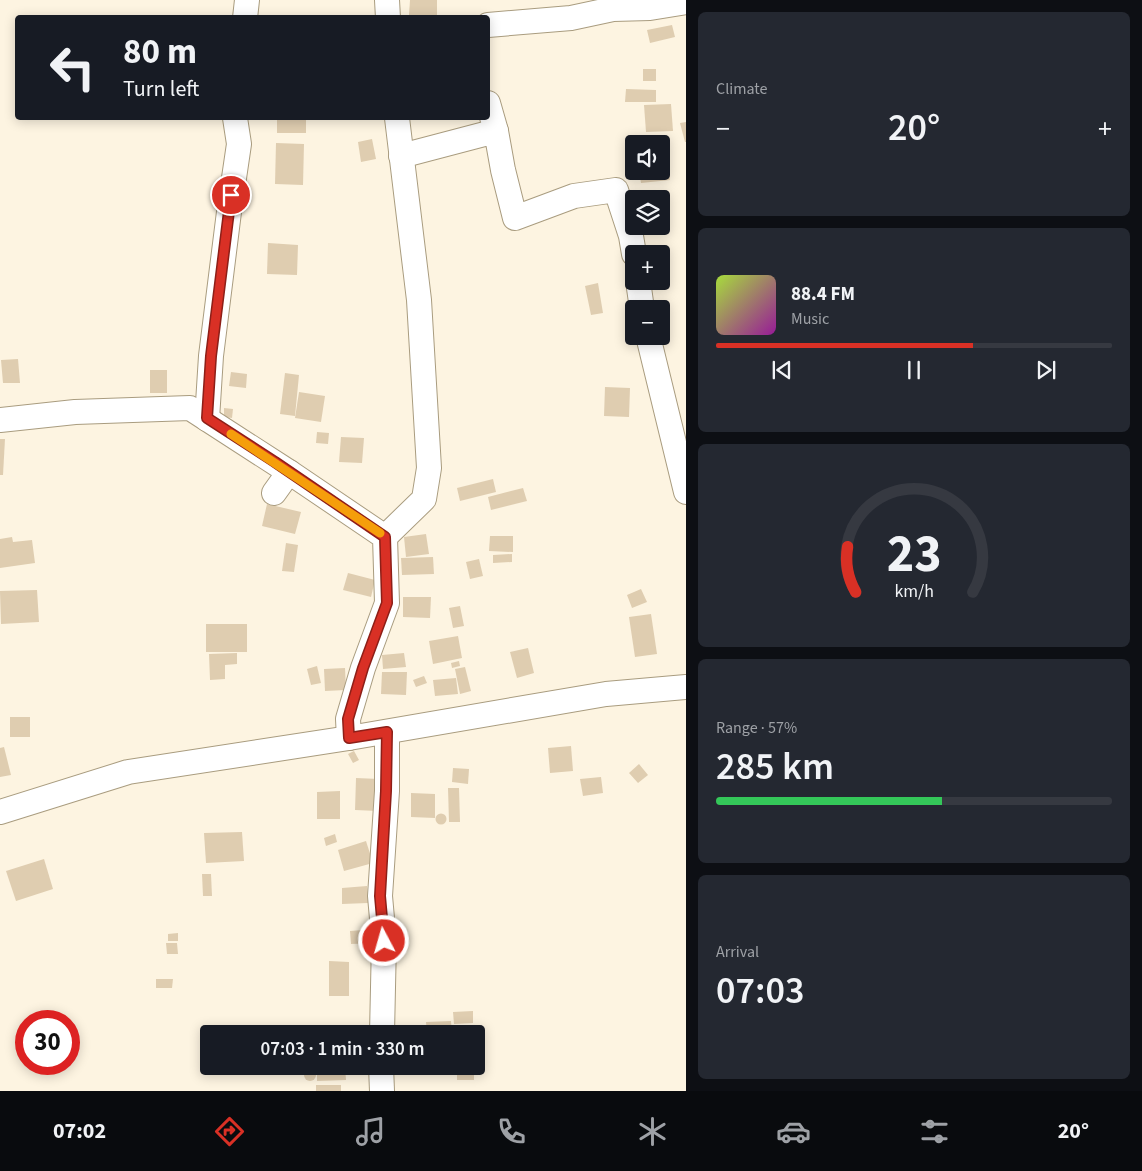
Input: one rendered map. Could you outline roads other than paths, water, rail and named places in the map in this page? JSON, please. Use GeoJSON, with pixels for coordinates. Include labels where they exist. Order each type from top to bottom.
{"type":"FeatureCollection","features":[{"type":"Feature","properties":{"kind":"street"},"geometry":{"type":"LineString","coordinates":[[245,15],[247,0]]}},
{"type":"Feature","properties":{"kind":"street"},"geometry":{"type":"LineString","coordinates":[[387,0],[388,15]]}},
{"type":"Feature","properties":{"kind":"street"},"geometry":{"type":"LineString","coordinates":[[490,25],[571,18],[613,9],[650,8],[686,2]]}},
{"type":"Feature","properties":{"kind":"street"},"geometry":{"type":"LineString","coordinates":[[490,110],[496,131],[502,170],[515,218],[574,196],[616,190],[632,245]]}},
{"type":"Feature","properties":{"kind":"street"},"geometry":{"type":"LineString","coordinates":[[207,418],[211,356],[239,144],[235,120]]}},
{"type":"Feature","properties":{"kind":"street"},"geometry":{"type":"LineString","coordinates":[[349,738],[348,719],[363,668],[387,603],[385,537],[424,500],[429,468],[419,300],[397,120]]}},
{"type":"Feature","properties":{"kind":"street"},"geometry":{"type":"LineString","coordinates":[[402,156],[496,131]]}},
{"type":"Feature","properties":{"kind":"street"},"geometry":{"type":"LineString","coordinates":[[650,345],[686,492]]}},
{"type":"Feature","properties":{"kind":"street"},"geometry":{"type":"LineString","coordinates":[[0,420],[75,412],[190,408],[385,537]]}},
{"type":"Feature","properties":{"kind":"street"},"geometry":{"type":"LineString","coordinates":[[274,494],[289,472]]}},
{"type":"Feature","properties":{"kind":"street"},"geometry":{"type":"LineString","coordinates":[[0,812],[128,772],[387,732],[606,694],[686,687]]}},
{"type":"Feature","properties":{"kind":"street"},"geometry":{"type":"LineString","coordinates":[[382,1025],[384,941],[380,896],[386,791],[387,732]]}},
{"type":"Feature","properties":{"kind":"street"},"geometry":{"type":"LineString","coordinates":[[381,1075],[382,1091]]}}]}
